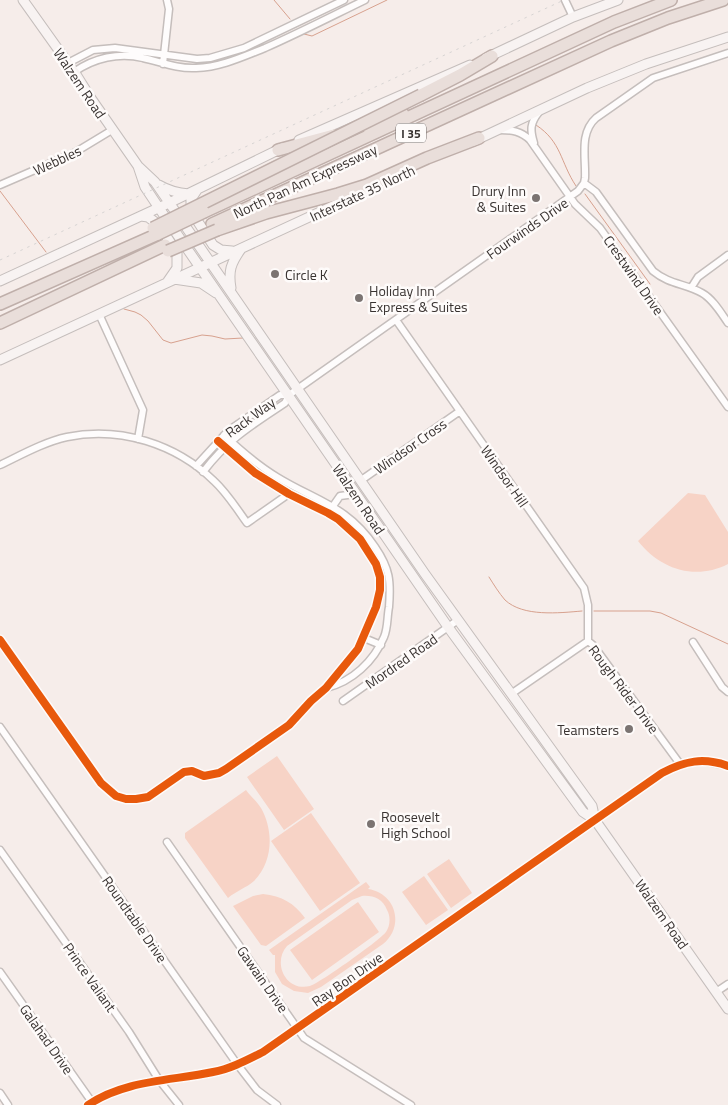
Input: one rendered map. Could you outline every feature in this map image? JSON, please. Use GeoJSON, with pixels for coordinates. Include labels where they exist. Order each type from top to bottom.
{"type":"FeatureCollection","features":[{"type":"Feature","properties":{"kind":"highway","name":"North Pan Am Expressway"},"geometry":{"type":"LineString","coordinates":[[0,304],[156,231],[204,212],[614,22],[671,0]]}},
{"type":"Feature","properties":{"kind":"highway","name":"North Pan Am Expressway"},"geometry":{"type":"LineString","coordinates":[[0,324],[214,227],[611,41],[668,18],[724,0]]}},
{"type":"Feature","properties":{"kind":"highway"},"geometry":{"type":"LineString","coordinates":[[156,231],[460,76],[492,56]]}},
{"type":"Feature","properties":{"kind":"highway"},"geometry":{"type":"LineString","coordinates":[[278,150],[391,118],[445,95],[488,80]]}},
{"type":"Feature","properties":{"kind":"highway"},"geometry":{"type":"LineString","coordinates":[[214,227],[355,189],[479,138]]}},
{"type":"Feature","properties":{"kind":"main road"},"geometry":{"type":"LineString","coordinates":[[0,281],[189,194],[278,150],[445,75],[492,56],[573,17],[618,0]]}},
{"type":"Feature","properties":{"kind":"main road","name":"Walzem Road"},"geometry":{"type":"LineString","coordinates":[[26,1],[112,130],[138,166],[155,182],[232,293],[294,392],[327,453],[355,494],[448,627],[583,812],[596,820]]}},
{"type":"Feature","properties":{"kind":"main road","name":"Interstate 35 North"},"geometry":{"type":"LineString","coordinates":[[0,360],[541,109],[646,64],[728,37]]}},
{"type":"Feature","properties":{"kind":"main road","name":"Walzem Road"},"geometry":{"type":"LineString","coordinates":[[138,166],[149,193],[159,208],[224,300],[360,481],[592,806],[596,820],[728,1009]]}},
{"type":"Feature","properties":{"kind":"main road"},"geometry":{"type":"LineString","coordinates":[[155,182],[167,190],[179,194],[189,194]]}},
{"type":"Feature","properties":{"kind":"main road"},"geometry":{"type":"LineString","coordinates":[[198,189],[192,197],[190,207],[209,240],[221,250],[230,251],[242,248]]}},
{"type":"Feature","properties":{"kind":"main road"},"geometry":{"type":"LineString","coordinates":[[140,216],[145,210],[149,193]]}},
{"type":"Feature","properties":{"kind":"main road"},"geometry":{"type":"LineString","coordinates":[[140,216],[148,217],[159,225],[177,253],[177,268],[171,281],[201,283],[224,300]]}},
{"type":"Feature","properties":{"kind":"main road"},"geometry":{"type":"LineString","coordinates":[[232,293],[229,268],[242,248]]}},
{"type":"Feature","properties":{"kind":"main road"},"geometry":{"type":"LineString","coordinates":[[327,453],[353,481],[356,483],[360,481]]}},
{"type":"Feature","properties":{"kind":"main road"},"geometry":{"type":"LineString","coordinates":[[477,666],[502,692],[511,694]]}},
{"type":"Feature","properties":{"kind":"street"},"geometry":{"type":"LineString","coordinates":[[163,64],[168,9],[167,0]]}},
{"type":"Feature","properties":{"kind":"street"},"geometry":{"type":"LineString","coordinates":[[68,63],[87,53],[104,48],[197,59],[210,58],[244,48],[344,0]]}},
{"type":"Feature","properties":{"kind":"street"},"geometry":{"type":"LineString","coordinates":[[74,72],[94,60],[114,57],[142,58],[163,64],[195,68],[232,62],[283,40],[365,0]]}},
{"type":"Feature","properties":{"kind":"street"},"geometry":{"type":"LineString","coordinates":[[565,0],[573,17]]}},
{"type":"Feature","properties":{"kind":"street"},"geometry":{"type":"LineString","coordinates":[[728,53],[653,78],[591,123],[585,135],[584,183],[596,192],[652,271],[674,284],[691,288],[704,294],[728,323]]}},
{"type":"Feature","properties":{"kind":"street","name":"Crestwind Drive"},"geometry":{"type":"LineString","coordinates":[[536,147],[530,127],[541,109]]}},
{"type":"Feature","properties":{"kind":"street","name":"Webbles"},"geometry":{"type":"LineString","coordinates":[[0,186],[74,153],[112,130]]}},
{"type":"Feature","properties":{"kind":"street","name":"Crestwind Drive"},"geometry":{"type":"LineString","coordinates":[[496,130],[508,130],[522,134],[536,147],[570,197],[600,228],[728,407]]}},
{"type":"Feature","properties":{"kind":"street","name":"Fourwinds Drive"},"geometry":{"type":"LineString","coordinates":[[294,392],[570,197],[584,183]]}},
{"type":"Feature","properties":{"kind":"street"},"geometry":{"type":"LineString","coordinates":[[691,288],[698,277],[728,255]]}},
{"type":"Feature","properties":{"kind":"street"},"geometry":{"type":"LineString","coordinates":[[99,314],[143,410],[138,439]]}},
{"type":"Feature","properties":{"kind":"street","name":"Windsor Hill"},"geometry":{"type":"LineString","coordinates":[[396,320],[584,588],[588,605],[588,641]]}},
{"type":"Feature","properties":{"kind":"street","name":"Rack Way"},"geometry":{"type":"LineString","coordinates":[[196,466],[224,435],[280,395],[294,392]]}},
{"type":"Feature","properties":{"kind":"street","name":"Rack Way"},"geometry":{"type":"LineString","coordinates":[[203,472],[230,441],[285,403],[294,392]]}},
{"type":"Feature","properties":{"kind":"street","name":"Windsor Cross"},"geometry":{"type":"LineString","coordinates":[[360,481],[460,411]]}},
{"type":"Feature","properties":{"kind":"street"},"geometry":{"type":"LineString","coordinates":[[0,464],[66,437],[87,434],[138,439],[161,445],[196,466],[215,482],[247,523],[289,494],[295,487]]}},
{"type":"Feature","properties":{"kind":"street"},"geometry":{"type":"LineString","coordinates":[[224,435],[261,467],[333,506],[356,522],[367,534],[388,570],[390,592],[386,633],[381,644],[357,673],[337,686],[326,688]]}},
{"type":"Feature","properties":{"kind":"street"},"geometry":{"type":"LineString","coordinates":[[0,640],[100,783],[116,796],[126,799],[148,797],[184,772],[192,771],[204,776],[219,773],[289,725],[311,700],[326,688],[358,649],[376,606],[380,590],[380,577],[376,564],[360,539],[338,520],[289,494],[255,473],[218,441]]}},
{"type":"Feature","properties":{"kind":"street"},"geometry":{"type":"LineString","coordinates":[[333,506],[340,496],[355,494]]}},
{"type":"Feature","properties":{"kind":"street","name":"Mordred Road"},"geometry":{"type":"LineString","coordinates":[[343,701],[458,620]]}},
{"type":"Feature","properties":{"kind":"street"},"geometry":{"type":"LineString","coordinates":[[364,638],[381,644]]}},
{"type":"Feature","properties":{"kind":"street","name":"Rough Rider Drive"},"geometry":{"type":"LineString","coordinates":[[511,694],[588,641],[593,645],[680,764]]}},
{"type":"Feature","properties":{"kind":"street"},"geometry":{"type":"LineString","coordinates":[[693,642],[722,687],[728,692]]}},
{"type":"Feature","properties":{"kind":"street"},"geometry":{"type":"LineString","coordinates":[[347,664],[357,673]]}},
{"type":"Feature","properties":{"kind":"street","name":"Roundtable Drive"},"geometry":{"type":"LineString","coordinates":[[0,727],[236,1064],[257,1090],[277,1105]]}},
{"type":"Feature","properties":{"kind":"street"},"geometry":{"type":"LineString","coordinates":[[596,820],[662,773],[680,764],[704,761],[728,766]]}},
{"type":"Feature","properties":{"kind":"street","name":"Ray Bon Drive"},"geometry":{"type":"LineString","coordinates":[[91,1104],[125,1088],[159,1080],[214,1072],[263,1052],[596,820]]}},
{"type":"Feature","properties":{"kind":"street","name":"Gawain Drive"},"geometry":{"type":"LineString","coordinates":[[167,842],[304,1038],[411,1105]]}},
{"type":"Feature","properties":{"kind":"street","name":"Prince Valiant"},"geometry":{"type":"LineString","coordinates":[[0,850],[128,1032],[159,1080],[179,1105]]}},
{"type":"Feature","properties":{"kind":"street","name":"Galahad Drive"},"geometry":{"type":"LineString","coordinates":[[0,972],[91,1104]]}},
{"type":"Feature","properties":{"kind":"street"},"geometry":{"type":"LineString","coordinates":[[716,992],[728,984]]}},
{"type":"Feature","properties":{"kind":"street"},"geometry":{"type":"LineString","coordinates":[[0,1093],[8,1105]]}},
{"type":"Feature","properties":{"kind":"shaded area"},"geometry":{"type":"Polygon","coordinates":[[[688,493],[705,495],[728,532],[728,564],[703,572],[679,569],[657,559],[638,541],[688,493]]]}},
{"type":"Feature","properties":{"kind":"shaded area"},"geometry":{"type":"Polygon","coordinates":[[[277,756],[314,809],[284,830],[247,777],[277,756]]]}},
{"type":"Feature","properties":{"kind":"shaded area"},"geometry":{"type":"Polygon","coordinates":[[[246,790],[265,817],[270,836],[270,846],[265,865],[254,881],[228,898],[185,838],[185,833],[246,790]]]}},
{"type":"Feature","properties":{"kind":"shaded area"},"geometry":{"type":"Polygon","coordinates":[[[311,813],[360,883],[320,911],[271,841],[311,813]]]}},
{"type":"Feature","properties":{"kind":"shaded area"},"geometry":{"type":"Polygon","coordinates":[[[449,859],[472,893],[451,908],[427,874],[449,859]]]}},
{"type":"Feature","properties":{"kind":"shaded area"},"geometry":{"type":"Polygon","coordinates":[[[424,876],[448,910],[426,925],[402,892],[424,876]]]}},
{"type":"Feature","properties":{"kind":"shaded area"},"geometry":{"type":"Polygon","coordinates":[[[366,882],[370,887],[368,889],[378,892],[385,897],[391,903],[394,911],[394,928],[390,937],[383,944],[321,987],[308,993],[294,991],[282,984],[275,972],[275,955],[269,950],[366,882]],[[366,896],[352,900],[287,946],[281,960],[281,968],[288,980],[294,985],[310,986],[337,970],[386,932],[389,918],[385,906],[374,897],[366,896]]]}},
{"type":"Feature","properties":{"kind":"shaded area"},"geometry":{"type":"Polygon","coordinates":[[[263,894],[276,896],[287,901],[305,918],[266,946],[261,945],[233,906],[253,896],[263,894]]]}},
{"type":"Feature","properties":{"kind":"shaded area"},"geometry":{"type":"Polygon","coordinates":[[[358,902],[379,932],[312,980],[290,950],[358,902]]]}},
{"type":"Feature","properties":{"kind":"waterway"},"geometry":{"type":"LineString","coordinates":[[274,0],[290,19]]}},
{"type":"Feature","properties":{"kind":"waterway"},"geometry":{"type":"LineString","coordinates":[[304,34],[312,36],[387,0]]}},
{"type":"Feature","properties":{"kind":"waterway"},"geometry":{"type":"LineString","coordinates":[[536,125],[556,145],[576,186]]}},
{"type":"Feature","properties":{"kind":"waterway"},"geometry":{"type":"LineString","coordinates":[[0,191],[46,252]]}},
{"type":"Feature","properties":{"kind":"waterway"},"geometry":{"type":"LineString","coordinates":[[585,194],[650,284]]}},
{"type":"Feature","properties":{"kind":"waterway"},"geometry":{"type":"LineString","coordinates":[[124,309],[141,315],[163,340],[171,343],[202,335],[225,339],[243,338]]}},
{"type":"Feature","properties":{"kind":"waterway"},"geometry":{"type":"LineString","coordinates":[[489,577],[505,600],[521,609],[542,613],[582,611]]}},
{"type":"Feature","properties":{"kind":"waterway"},"geometry":{"type":"LineString","coordinates":[[594,611],[650,611],[661,613],[728,644]]}},
{"type":"Feature","properties":{"kind":"railway"},"geometry":{"type":"LineString","coordinates":[[0,260],[564,0]]}},
{"type":"Feature","properties":{"kind":"cycle path"},"geometry":{"type":"LineString","coordinates":[[0,640],[101,783],[116,796],[126,799],[148,797],[184,772],[192,771],[204,776],[219,773],[289,725],[326,688],[358,649],[376,607],[380,590],[380,577],[376,564],[360,539],[338,519],[289,494],[255,473],[218,441]]}},
{"type":"Feature","properties":{"kind":"cycle path"},"geometry":{"type":"LineString","coordinates":[[88,1105],[102,1097],[132,1086],[219,1071],[263,1052],[662,773],[686,763],[702,761],[728,766]]}},
{"type":"Feature","properties":{"kind":"place","name":"Drury Inn & Suites"},"geometry":{"type":"Point","coordinates":[536,198]}},
{"type":"Feature","properties":{"kind":"place","name":"Circle K"},"geometry":{"type":"Point","coordinates":[275,274]}},
{"type":"Feature","properties":{"kind":"place","name":"Holiday Inn Express & Suites"},"geometry":{"type":"Point","coordinates":[359,298]}},
{"type":"Feature","properties":{"kind":"place","name":"Teamsters"},"geometry":{"type":"Point","coordinates":[629,729]}},
{"type":"Feature","properties":{"kind":"place","name":"Roosevelt High School"},"geometry":{"type":"Point","coordinates":[371,824]}}]}
